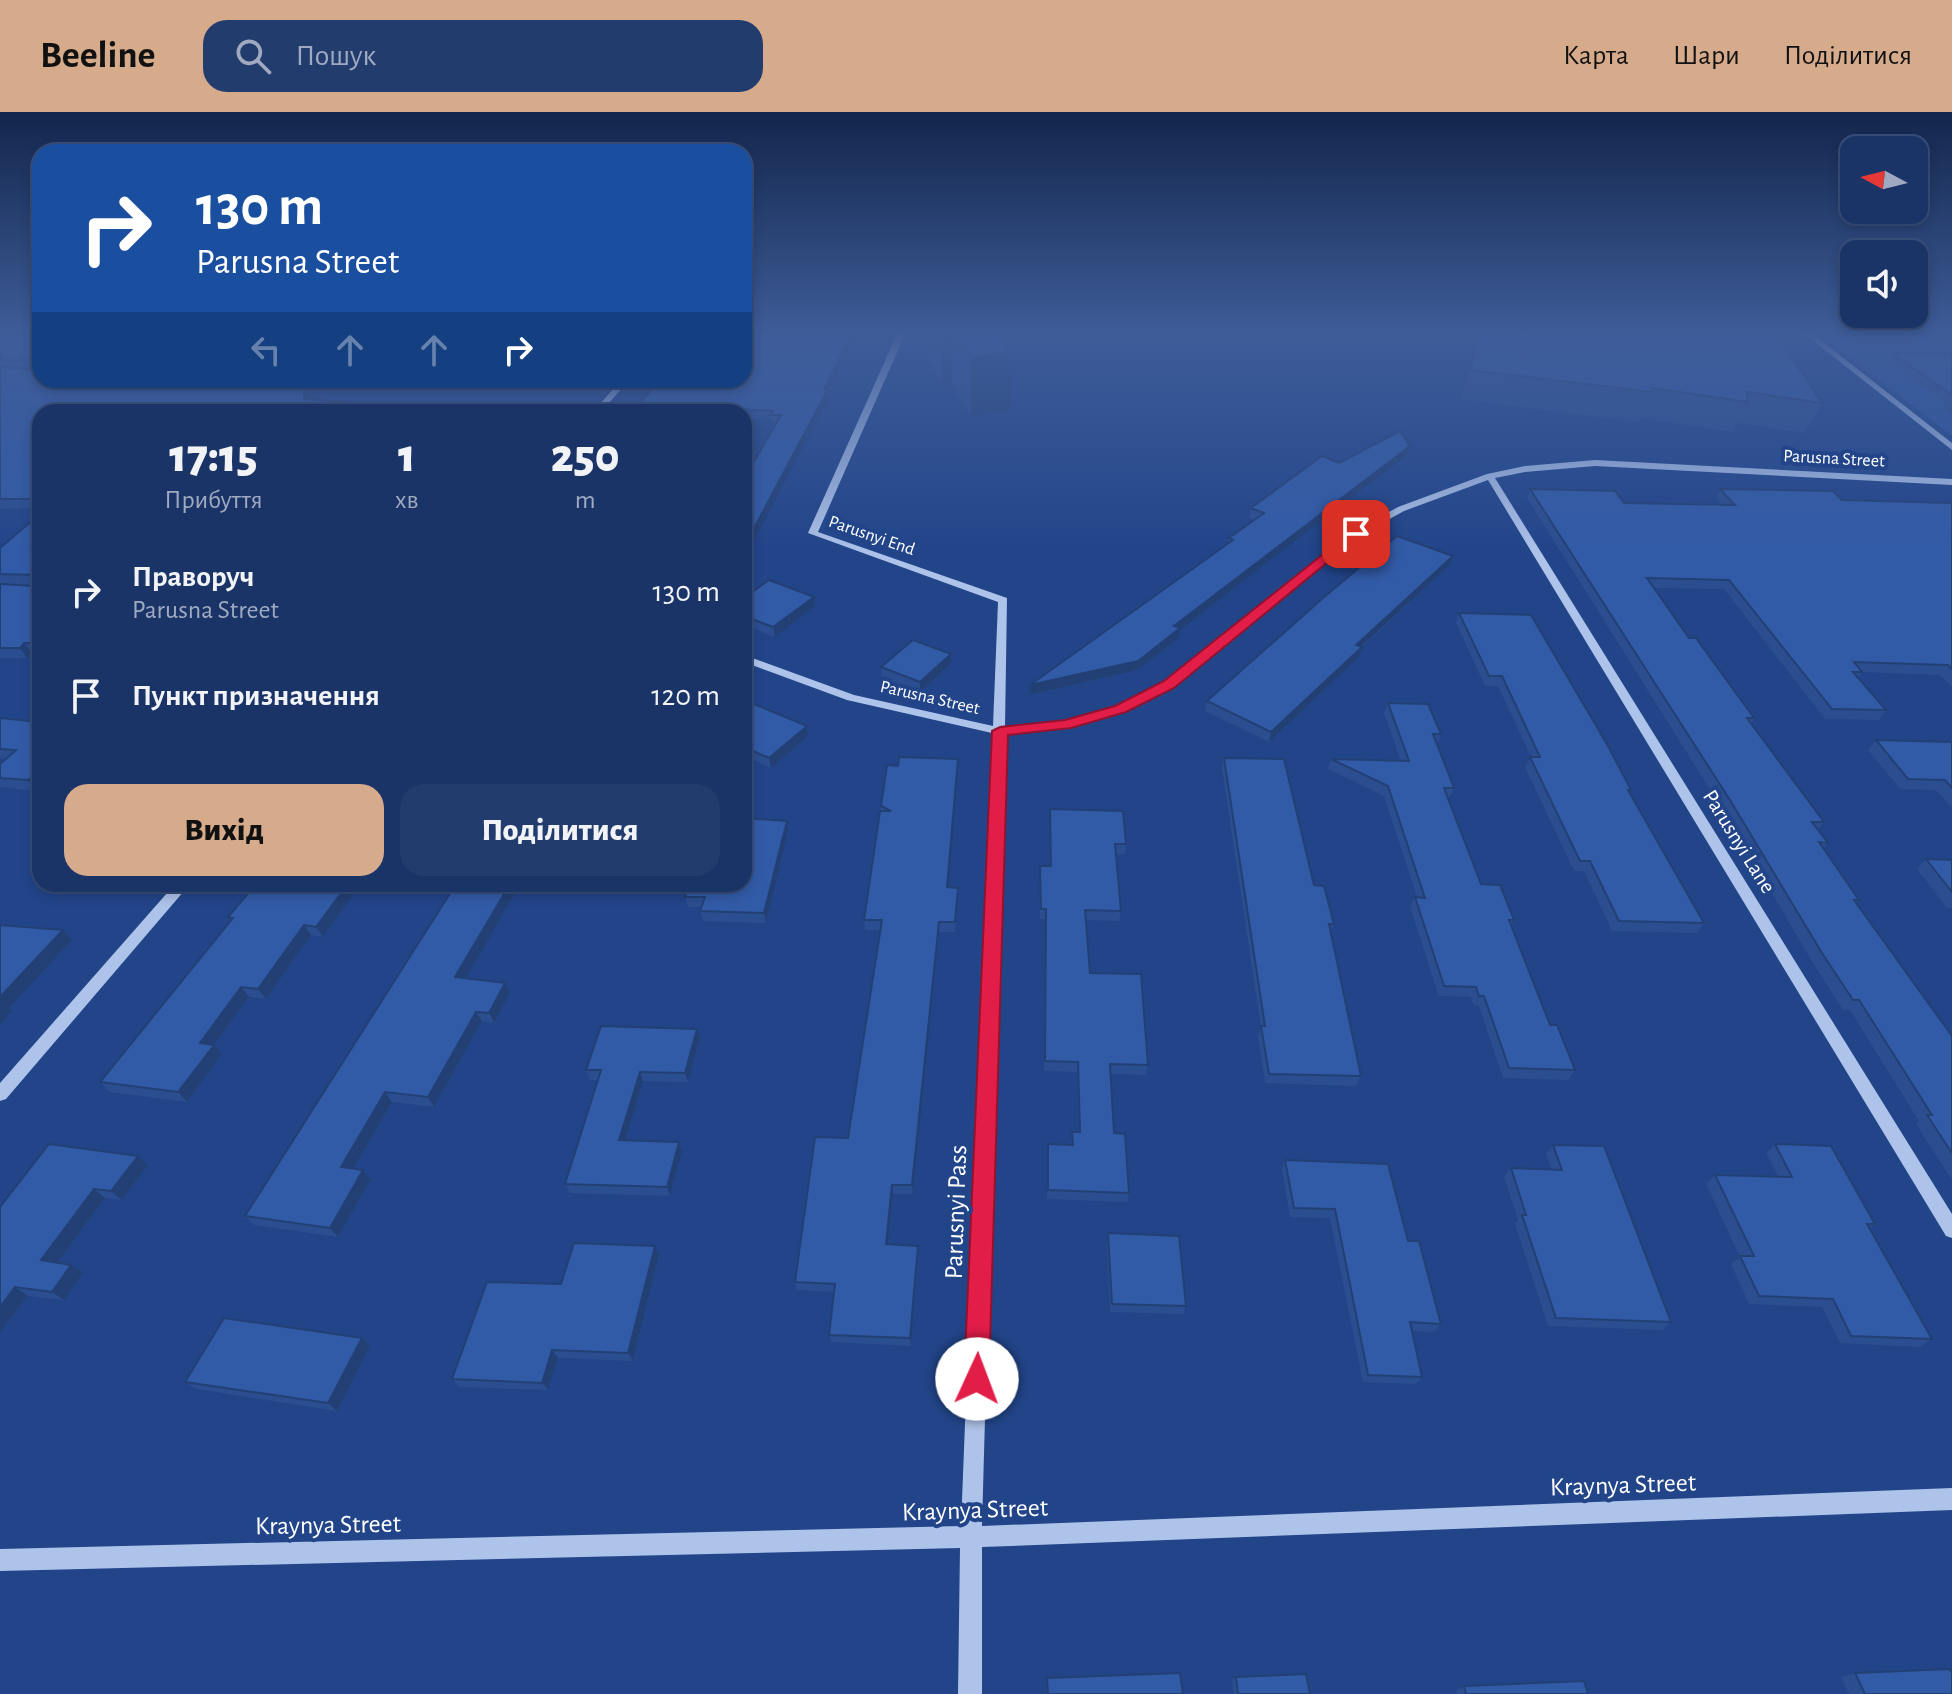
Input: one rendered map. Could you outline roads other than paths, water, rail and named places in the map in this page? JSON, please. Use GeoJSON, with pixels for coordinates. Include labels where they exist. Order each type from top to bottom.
{"type":"FeatureCollection","features":[{"type":"Feature","properties":{"kind":"street","name":"Parusnyi End"},"geometry":{"type":"LineString","coordinates":[[869,406],[813,533],[1003,600],[1000,731]]}},
{"type":"Feature","properties":{"kind":"street"},"geometry":{"type":"LineString","coordinates":[[1900,406],[1952,447]]}},
{"type":"Feature","properties":{"kind":"street","name":"Parusna Street"},"geometry":{"type":"LineString","coordinates":[[752,661],[851,698],[1000,731],[1066,725],[1120,709],[1169,685],[1356,534],[1401,509],[1490,476],[1525,469],[1595,463],[1952,482]]}},
{"type":"Feature","properties":{"kind":"street","name":"Parusnyi Lane"},"geometry":{"type":"LineString","coordinates":[[1490,476],[1952,1230]]}},
{"type":"Feature","properties":{"kind":"street","name":"Parusnyi Pass"},"geometry":{"type":"LineString","coordinates":[[970,1694],[971,1537],[1000,731]]}},
{"type":"Feature","properties":{"kind":"street"},"geometry":{"type":"LineString","coordinates":[[0,1094],[176,892]]}},
{"type":"Feature","properties":{"kind":"street","name":"Kraynya Street"},"geometry":{"type":"LineString","coordinates":[[0,1560],[971,1537],[1952,1499]]}}]}
